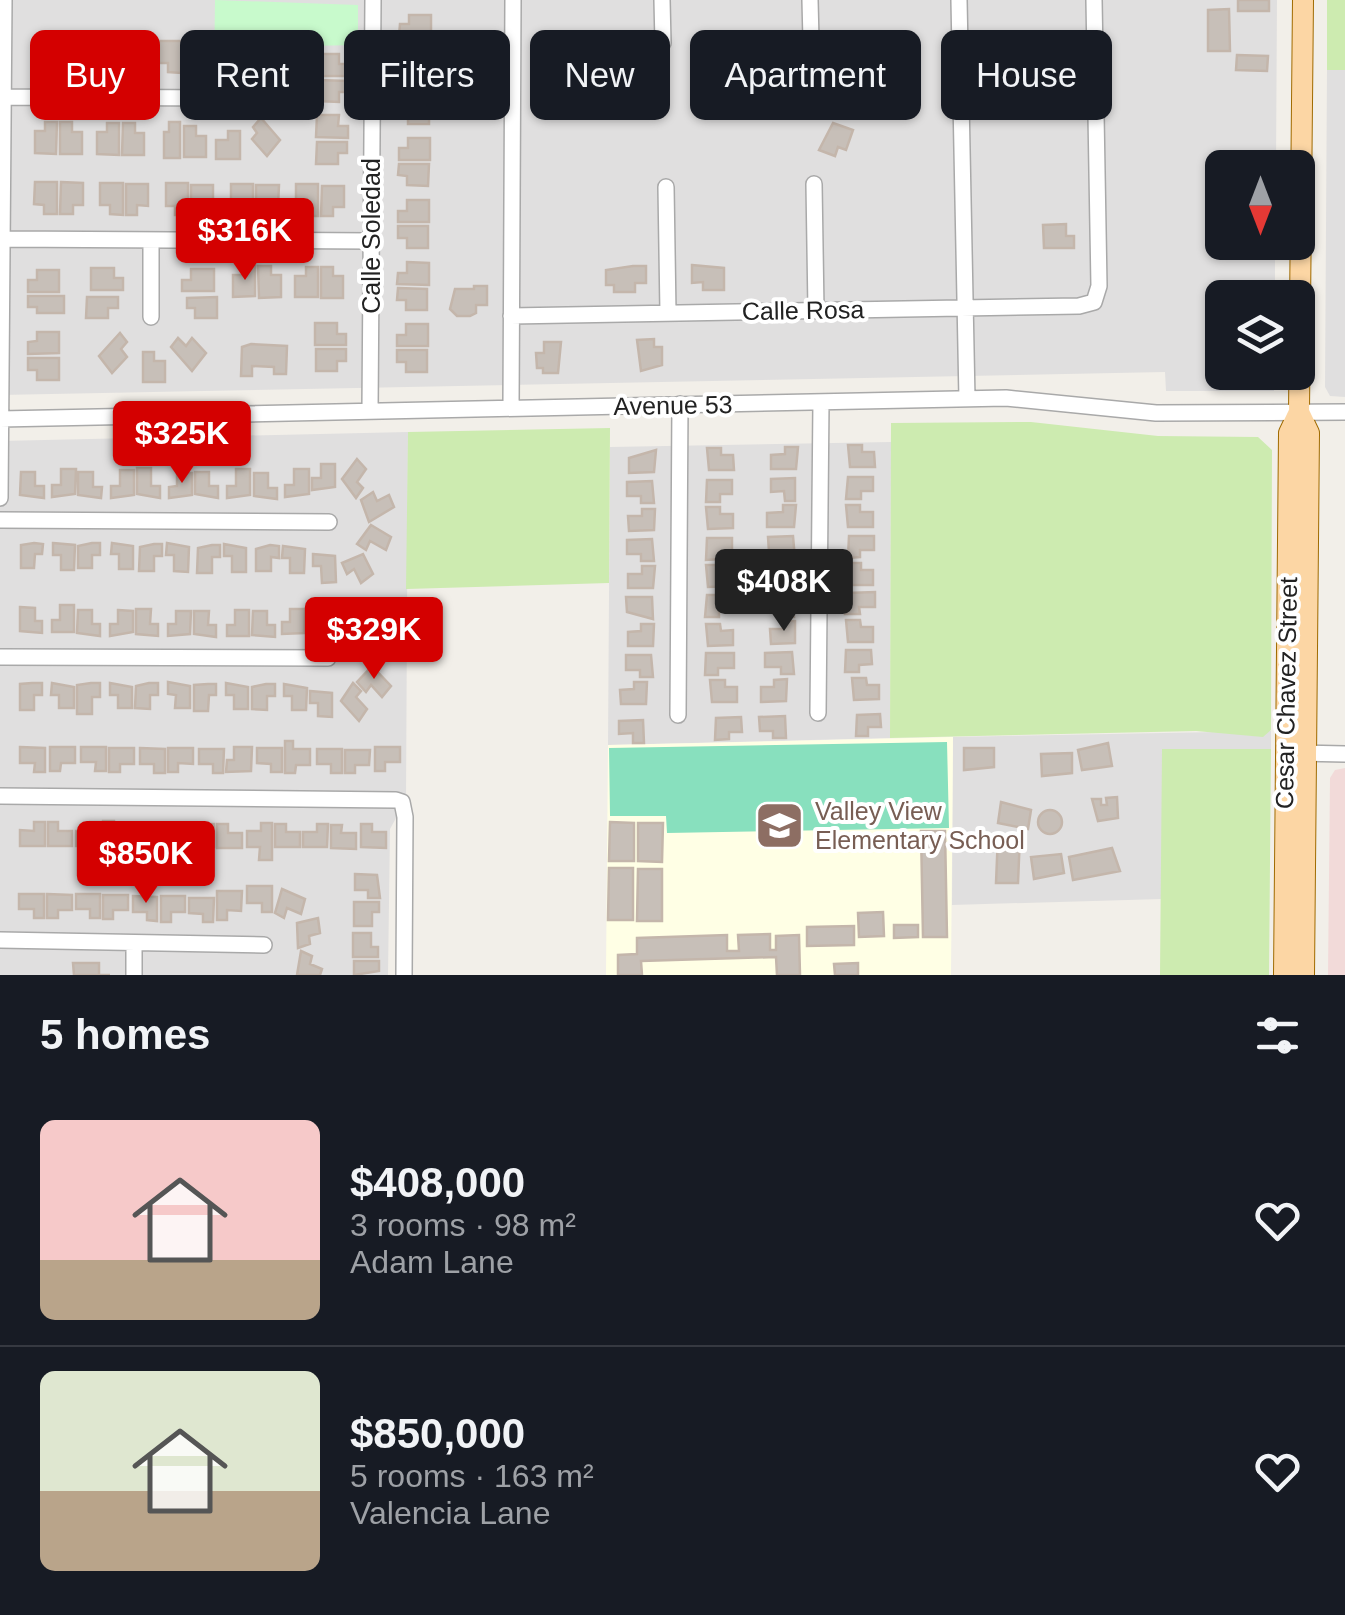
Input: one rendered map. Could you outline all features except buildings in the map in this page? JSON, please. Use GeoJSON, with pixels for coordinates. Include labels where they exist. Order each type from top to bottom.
{"type":"FeatureCollection","features":[{"type":"Feature","properties":{"kind":"main road","name":"Cesar Chavez Street"},"geometry":{"type":"LineString","coordinates":[[1284,975],[1308,434],[1299,412],[1303,0]]}},
{"type":"Feature","properties":{"kind":"main road","name":"Cesar Chavez Street"},"geometry":{"type":"LineString","coordinates":[[1299,412],[1289,433],[1287,661],[1296,686],[1296,753],[1306,845],[1304,975]]}},
{"type":"Feature","properties":{"kind":"street"},"geometry":{"type":"LineString","coordinates":[[0,498],[4,0]]}},
{"type":"Feature","properties":{"kind":"street","name":"Calle Soledad"},"geometry":{"type":"LineString","coordinates":[[370,411],[373,0]]}},
{"type":"Feature","properties":{"kind":"street"},"geometry":{"type":"LineString","coordinates":[[511,408],[514,0]]}},
{"type":"Feature","properties":{"kind":"street"},"geometry":{"type":"LineString","coordinates":[[662,0],[662,30]]}},
{"type":"Feature","properties":{"kind":"street"},"geometry":{"type":"LineString","coordinates":[[810,0],[811,30]]}},
{"type":"Feature","properties":{"kind":"street"},"geometry":{"type":"LineString","coordinates":[[959,0],[967,399]]}},
{"type":"Feature","properties":{"kind":"street","name":"Calle Rosa"},"geometry":{"type":"LineString","coordinates":[[512,316],[1086,306],[1094,302],[1099,286],[1094,0]]}},
{"type":"Feature","properties":{"kind":"street"},"geometry":{"type":"LineString","coordinates":[[3,98],[180,98]]}},
{"type":"Feature","properties":{"kind":"street"},"geometry":{"type":"LineString","coordinates":[[814,184],[816,310]]}},
{"type":"Feature","properties":{"kind":"street"},"geometry":{"type":"LineString","coordinates":[[666,187],[668,313]]}},
{"type":"Feature","properties":{"kind":"street"},"geometry":{"type":"LineString","coordinates":[[2,239],[371,241]]}},
{"type":"Feature","properties":{"kind":"street"},"geometry":{"type":"LineString","coordinates":[[151,240],[151,317]]}},
{"type":"Feature","properties":{"kind":"street","name":"Avenue 53"},"geometry":{"type":"LineString","coordinates":[[0,419],[967,399],[1042,399],[1156,413],[1345,412]]}},
{"type":"Feature","properties":{"kind":"street"},"geometry":{"type":"LineString","coordinates":[[818,713],[820,402]]}},
{"type":"Feature","properties":{"kind":"street"},"geometry":{"type":"LineString","coordinates":[[678,715],[680,404]]}},
{"type":"Feature","properties":{"kind":"street"},"geometry":{"type":"LineString","coordinates":[[0,520],[329,522]]}},
{"type":"Feature","properties":{"kind":"street"},"geometry":{"type":"LineString","coordinates":[[0,658],[328,658]]}},
{"type":"Feature","properties":{"kind":"street"},"geometry":{"type":"LineString","coordinates":[[1296,753],[1345,754]]}},
{"type":"Feature","properties":{"kind":"street"},"geometry":{"type":"LineString","coordinates":[[0,796],[402,802],[404,975]]}},
{"type":"Feature","properties":{"kind":"street"},"geometry":{"type":"LineString","coordinates":[[0,940],[264,946]]}},
{"type":"Feature","properties":{"kind":"street"},"geometry":{"type":"LineString","coordinates":[[134,944],[134,975]]}},
{"type":"Feature","properties":{"kind":"shaded area"},"geometry":{"type":"Polygon","coordinates":[[[0,0],[1277,0],[1276,150],[1205,150],[1205,260],[1275,260],[1275,280],[1205,280],[1205,390],[1274,391],[1166,391],[1165,372],[0,395],[0,0]]]}},
{"type":"Feature","properties":{"kind":"shaded area"},"geometry":{"type":"Polygon","coordinates":[[[1327,70],[1345,70],[1345,397],[1330,396],[1325,387],[1327,70]]]}},
{"type":"Feature","properties":{"kind":"shaded area"},"geometry":{"type":"Polygon","coordinates":[[[408,432],[406,800],[390,829],[388,975],[0,975],[0,441],[408,432]]]}},
{"type":"Feature","properties":{"kind":"shaded area"},"geometry":{"type":"Polygon","coordinates":[[[891,442],[890,738],[608,745],[610,447],[891,442]]]}},
{"type":"Feature","properties":{"kind":"shaded area"},"geometry":{"type":"Polygon","coordinates":[[[1271,731],[1271,749],[1162,749],[1162,899],[952,905],[953,737],[1271,731]]]}},
{"type":"Feature","properties":{"kind":"shaded area","name":"Valley View Elementary School"},"geometry":{"type":"Polygon","coordinates":[[[953,737],[951,975],[606,975],[608,745],[953,737]]]}},
{"type":"Feature","properties":{"kind":"shaded area"},"geometry":{"type":"Polygon","coordinates":[[[1345,768],[1345,975],[1328,975],[1330,778],[1335,770],[1345,768]]]}},
{"type":"Feature","properties":{"kind":"green space"},"geometry":{"type":"Polygon","coordinates":[[[215,0],[358,5],[358,30],[344,30],[344,45],[324,46],[324,30],[215,30],[215,0]]]}},
{"type":"Feature","properties":{"kind":"green space"},"geometry":{"type":"Polygon","coordinates":[[[1327,0],[1345,0],[1345,70],[1327,70],[1327,0]]]}},
{"type":"Feature","properties":{"kind":"green space"},"geometry":{"type":"Polygon","coordinates":[[[1031,422],[1158,436],[1258,437],[1272,450],[1271,730],[1263,737],[1196,731],[890,738],[891,423],[1031,422]]]}},
{"type":"Feature","properties":{"kind":"green space"},"geometry":{"type":"Polygon","coordinates":[[[610,428],[609,583],[406,589],[408,432],[610,428]]]}},
{"type":"Feature","properties":{"kind":"green space"},"geometry":{"type":"Polygon","coordinates":[[[947,742],[949,828],[667,833],[666,816],[610,816],[609,748],[947,742]]]}},
{"type":"Feature","properties":{"kind":"green space"},"geometry":{"type":"Polygon","coordinates":[[[1162,749],[1271,749],[1269,975],[1160,975],[1162,749]]]}},
{"type":"Feature","properties":{"kind":"place","name":"Valley View Elementary School"},"geometry":{"type":"Point","coordinates":[780,825]}}]}
